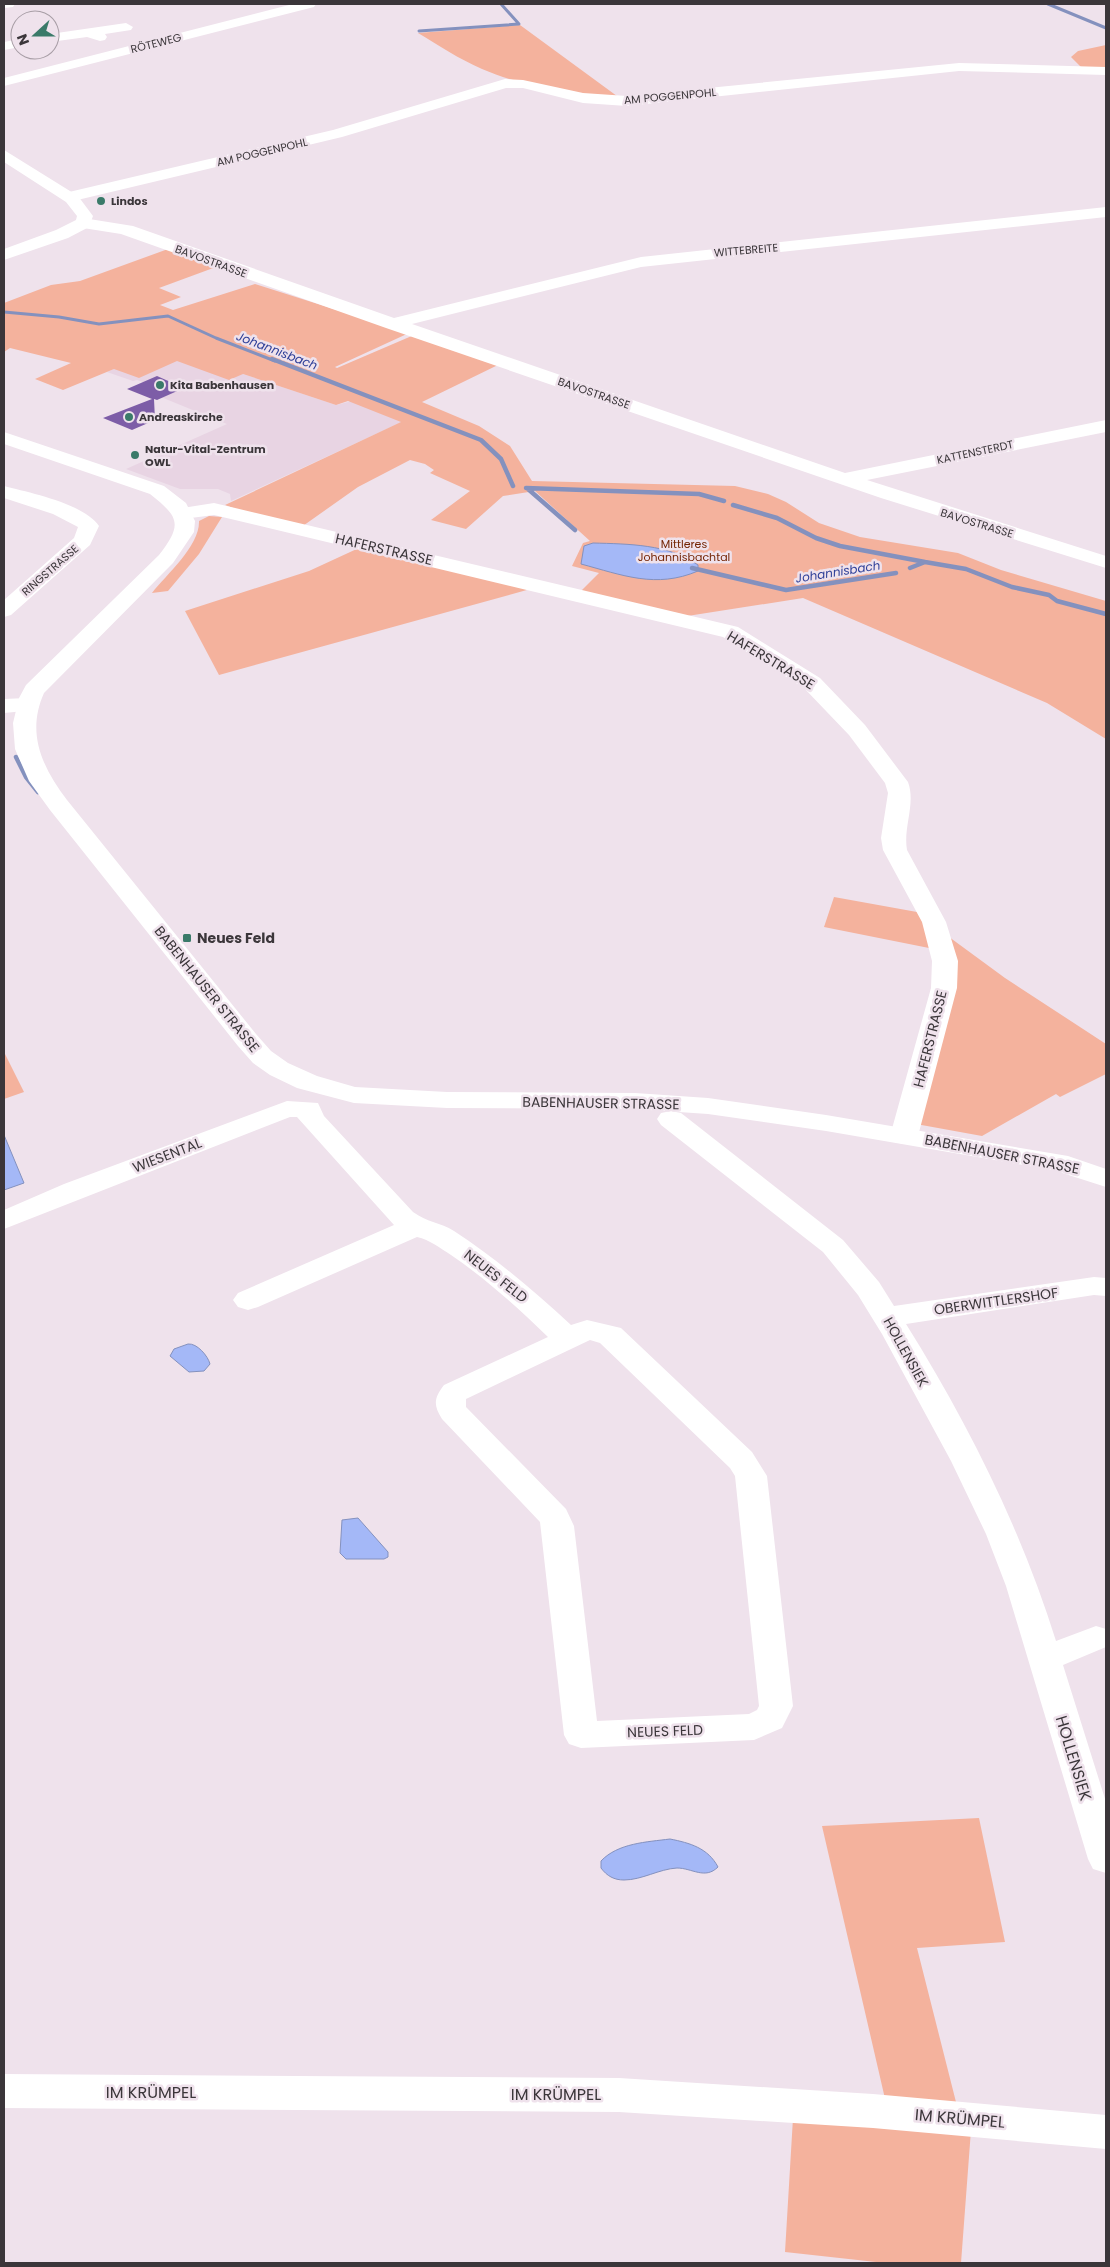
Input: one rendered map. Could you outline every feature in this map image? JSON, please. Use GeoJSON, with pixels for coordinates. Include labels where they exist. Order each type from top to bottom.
{"type":"FeatureCollection","features":[{"type":"Feature","properties":{"kind":"street","name":"RÖTEWEG"},"geometry":{"type":"LineString","coordinates":[[4,82],[309,4]]}},
{"type":"Feature","properties":{"kind":"street"},"geometry":{"type":"LineString","coordinates":[[223,9],[240,21]]}},
{"type":"Feature","properties":{"kind":"street"},"geometry":{"type":"LineString","coordinates":[[60,37],[94,35],[126,27]]}},
{"type":"Feature","properties":{"kind":"street","name":"AM POGGENPOHL"},"geometry":{"type":"LineString","coordinates":[[69,197],[337,134],[508,82],[583,98],[640,101],[959,68],[1106,71]]}},
{"type":"Feature","properties":{"kind":"street"},"geometry":{"type":"LineString","coordinates":[[4,155],[69,197],[84,212],[83,223],[62,234],[4,255]]}},
{"type":"Feature","properties":{"kind":"street","name":"WITTEBREITE"},"geometry":{"type":"LineString","coordinates":[[392,324],[641,262],[1106,212]]}},
{"type":"Feature","properties":{"kind":"street","name":"BAVOSTRASSE"},"geometry":{"type":"LineString","coordinates":[[83,223],[104,224],[127,230],[392,324],[844,479],[999,530],[1106,562]]}},
{"type":"Feature","properties":{"kind":"street","name":"KATTENSTERDT"},"geometry":{"type":"LineString","coordinates":[[844,479],[1106,426]]}},
{"type":"Feature","properties":{"kind":"street"},"geometry":{"type":"LineString","coordinates":[[4,438],[140,483],[172,500],[183,513]]}},
{"type":"Feature","properties":{"kind":"street","name":"RINGSTRASSE"},"geometry":{"type":"LineString","coordinates":[[4,492],[70,514],[89,526],[83,541],[4,611]]}},
{"type":"Feature","properties":{"kind":"street","name":"HAFERSTRASSE"},"geometry":{"type":"LineString","coordinates":[[183,513],[214,509],[730,632],[824,692],[858,730],[896,782],[901,800],[893,838],[895,850],[934,922],[945,961],[944,988],[904,1136]]}},
{"type":"Feature","properties":{"kind":"street","name":"BABENHAUSER STRASSE"},"geometry":{"type":"LineString","coordinates":[[183,513],[184,532],[166,559],[42,679],[34,690],[11,707],[25,735],[28,756],[62,808],[255,1049],[315,1098],[359,1096],[398,1099],[635,1101],[708,1106],[1058,1162],[1106,1178]]}},
{"type":"Feature","properties":{"kind":"street","name":"WIESENTAL"},"geometry":{"type":"LineString","coordinates":[[4,1220],[74,1190],[315,1098]]}},
{"type":"Feature","properties":{"kind":"street","name":"NEUES FELD"},"geometry":{"type":"LineString","coordinates":[[315,1098],[311,1118],[396,1211],[415,1227],[437,1233],[481,1262],[519,1293],[568,1339]]}},
{"type":"Feature","properties":{"kind":"street","name":"HOLLENSIEK"},"geometry":{"type":"LineString","coordinates":[[671,1119],[833,1246],[869,1289],[886,1317],[967,1461],[1002,1534],[1022,1586],[1106,1859]]}},
{"type":"Feature","properties":{"kind":"street"},"geometry":{"type":"LineString","coordinates":[[248,1300],[415,1227]]}},
{"type":"Feature","properties":{"kind":"street","name":"OBERWITTLERSHOF"},"geometry":{"type":"LineString","coordinates":[[886,1317],[1094,1286],[1106,1287]]}},
{"type":"Feature","properties":{"kind":"street","name":"NEUES FELD"},"geometry":{"type":"LineString","coordinates":[[587,1330],[610,1334],[741,1460],[751,1476],[776,1706],[770,1719],[754,1727],[581,1735],[558,1526],[555,1517],[453,1412],[449,1405],[450,1397],[455,1392],[568,1339],[587,1330]]}},
{"type":"Feature","properties":{"kind":"street"},"geometry":{"type":"LineString","coordinates":[[1043,1656],[1056,1655],[1096,1638]]}},
{"type":"Feature","properties":{"kind":"street","name":"IM KRÜMPEL"},"geometry":{"type":"LineString","coordinates":[[4,2091],[619,2095],[873,2111],[1106,2132]]}},
{"type":"Feature","properties":{"kind":"shaded area"},"geometry":{"type":"Polygon","coordinates":[[[152,352],[243,374],[336,405],[352,401],[404,421],[231,501],[230,494],[218,489],[180,489],[126,469],[227,424],[151,393],[143,382],[133,381],[107,372],[152,352]]]}},
{"type":"Feature","properties":{"kind":"green space"},"geometry":{"type":"Polygon","coordinates":[[[520,25],[621,99],[550,89],[516,81],[465,61],[418,33],[520,25]]]}},
{"type":"Feature","properties":{"kind":"green space"},"geometry":{"type":"Polygon","coordinates":[[[1106,45],[1106,69],[1082,68],[1071,57],[1078,51],[1106,45]]]}},
{"type":"Feature","properties":{"kind":"green space","name":"Mittleres Johannisbachtal"},"geometry":{"type":"Polygon","coordinates":[[[168,249],[216,267],[159,288],[181,297],[160,305],[173,310],[255,284],[409,333],[335,367],[337,368],[414,335],[500,364],[422,402],[479,426],[510,446],[532,481],[735,486],[768,494],[786,502],[819,523],[860,537],[958,553],[1001,570],[1106,601],[1106,739],[1047,703],[803,598],[681,617],[579,593],[599,573],[572,566],[583,543],[590,541],[535,491],[503,496],[466,529],[431,520],[470,491],[430,473],[434,470],[425,464],[410,460],[358,487],[300,528],[255,516],[225,505],[401,422],[348,401],[336,405],[243,374],[229,380],[177,361],[139,378],[114,369],[63,390],[35,379],[71,363],[10,348],[4,352],[4,303],[51,285],[80,281],[168,249]]]}},
{"type":"Feature","properties":{"kind":"green space"},"geometry":{"type":"Polygon","coordinates":[[[209,516],[222,517],[199,554],[168,591],[152,593],[189,550],[198,530],[199,521],[209,516]]]}},
{"type":"Feature","properties":{"kind":"green space"},"geometry":{"type":"Polygon","coordinates":[[[361,547],[534,588],[219,675],[185,611],[309,571],[361,547]]]}},
{"type":"Feature","properties":{"kind":"green space"},"geometry":{"type":"Polygon","coordinates":[[[834,897],[917,912],[939,950],[824,927],[834,897]]]}},
{"type":"Feature","properties":{"kind":"green space"},"geometry":{"type":"Polygon","coordinates":[[[945,934],[1005,978],[1106,1044],[1106,1074],[1060,1097],[1056,1094],[982,1136],[916,1124],[945,934]]]}},
{"type":"Feature","properties":{"kind":"green space"},"geometry":{"type":"Polygon","coordinates":[[[4,1052],[24,1092],[4,1099],[4,1052]]]}},
{"type":"Feature","properties":{"kind":"green space"},"geometry":{"type":"Polygon","coordinates":[[[979,1818],[1005,1942],[917,1948],[957,2106],[886,2103],[822,1826],[979,1818]]]}},
{"type":"Feature","properties":{"kind":"green space"},"geometry":{"type":"Polygon","coordinates":[[[793,2118],[971,2130],[961,2263],[885,2263],[785,2252],[793,2118]]]}},
{"type":"Feature","properties":{"kind":"water"},"geometry":{"type":"Polygon","coordinates":[[[593,543],[648,546],[661,549],[687,558],[698,565],[698,571],[668,579],[653,580],[625,576],[581,564],[584,546],[593,543]]]}},
{"type":"Feature","properties":{"kind":"water"},"geometry":{"type":"Polygon","coordinates":[[[4,1135],[24,1183],[4,1190],[4,1135]]]}},
{"type":"Feature","properties":{"kind":"water"},"geometry":{"type":"Polygon","coordinates":[[[188,1344],[198,1348],[207,1357],[210,1364],[204,1371],[189,1372],[170,1356],[174,1349],[188,1344]]]}},
{"type":"Feature","properties":{"kind":"water"},"geometry":{"type":"Polygon","coordinates":[[[358,1518],[388,1552],[388,1557],[384,1559],[346,1559],[340,1553],[342,1520],[358,1518]]]}},
{"type":"Feature","properties":{"kind":"water"},"geometry":{"type":"Polygon","coordinates":[[[670,1839],[698,1847],[709,1855],[718,1867],[708,1873],[683,1868],[670,1869],[631,1880],[611,1877],[601,1868],[601,1861],[616,1850],[633,1844],[670,1839]]]}},
{"type":"Feature","properties":{"kind":"building"},"geometry":{"type":"Polygon","coordinates":[[[157,376],[184,388],[157,400],[154,399],[155,420],[132,430],[103,418],[152,399],[127,389],[157,376]]]}},
{"type":"Feature","properties":{"kind":"waterway"},"geometry":{"type":"LineString","coordinates":[[419,31],[519,24],[501,4]]}},
{"type":"Feature","properties":{"kind":"waterway"},"geometry":{"type":"LineString","coordinates":[[1048,4],[1106,28]]}},
{"type":"Feature","properties":{"kind":"waterway","name":"Johannisbach"},"geometry":{"type":"LineString","coordinates":[[4,312],[59,317],[99,324],[168,316],[216,338],[275,361]]}},
{"type":"Feature","properties":{"kind":"waterway","name":"Johannisbach"},"geometry":{"type":"LineString","coordinates":[[272,359],[481,440],[501,459],[513,486]]}},
{"type":"Feature","properties":{"kind":"waterway"},"geometry":{"type":"LineString","coordinates":[[526,488],[699,494],[724,501]]}},
{"type":"Feature","properties":{"kind":"waterway","name":"Johannisbach"},"geometry":{"type":"LineString","coordinates":[[528,489],[575,530]]}},
{"type":"Feature","properties":{"kind":"waterway"},"geometry":{"type":"LineString","coordinates":[[733,505],[777,518],[816,538],[840,546],[925,562]]}},
{"type":"Feature","properties":{"kind":"waterway","name":"Johannisbach"},"geometry":{"type":"LineString","coordinates":[[910,568],[925,562]]}},
{"type":"Feature","properties":{"kind":"waterway","name":"Johannisbach"},"geometry":{"type":"LineString","coordinates":[[925,562],[966,569],[1012,587],[1049,595],[1057,601],[1106,614]]}},
{"type":"Feature","properties":{"kind":"waterway","name":"Johannisbach"},"geometry":{"type":"LineString","coordinates":[[692,568],[786,590],[896,573]]}},
{"type":"Feature","properties":{"kind":"waterway"},"geometry":{"type":"LineString","coordinates":[[16,757],[26,777],[38,792]]}},
{"type":"Feature","properties":{"kind":"place","name":"Lindos"},"geometry":{"type":"Point","coordinates":[101,201]}},
{"type":"Feature","properties":{"kind":"place","name":"Kita Babenhausen"},"geometry":{"type":"Point","coordinates":[160,385]}},
{"type":"Feature","properties":{"kind":"place","name":"Andreaskirche"},"geometry":{"type":"Point","coordinates":[129,417]}},
{"type":"Feature","properties":{"kind":"place","name":"Natur-Vital-Zentrum OWL"},"geometry":{"type":"Point","coordinates":[135,455]}},
{"type":"Feature","properties":{"kind":"place","name":"Neues Feld"},"geometry":{"type":"Point","coordinates":[187,938]}}]}
